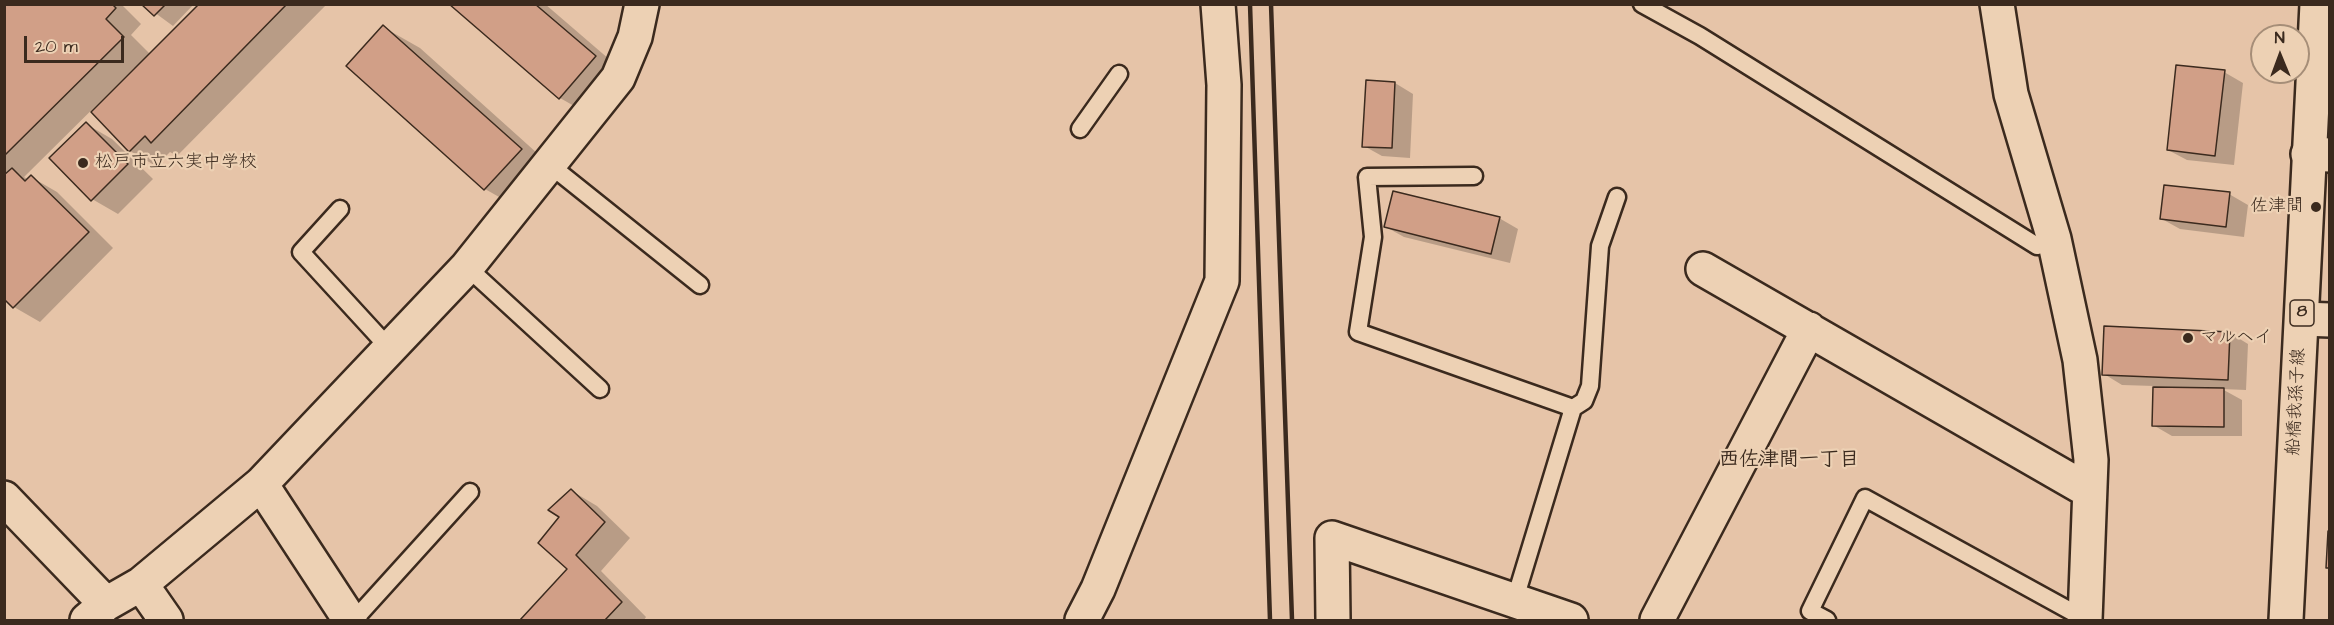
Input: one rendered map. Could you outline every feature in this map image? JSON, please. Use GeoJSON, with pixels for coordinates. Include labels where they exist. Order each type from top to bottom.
{"type":"FeatureCollection","features":[{"type":"Feature","properties":{"kind":"street"},"geometry":{"type":"LineString","coordinates":[[4,498],[96,612],[141,584],[261,484],[467,267],[618,78],[635,37],[642,4]]}},
{"type":"Feature","properties":{"kind":"street"},"geometry":{"type":"LineString","coordinates":[[1082,621],[1098,589],[1222,281],[1224,85],[1218,4]]}},
{"type":"Feature","properties":{"kind":"street"},"geometry":{"type":"LineString","coordinates":[[1997,4],[2011,94],[2054,239],[2080,360],[2091,460],[2085,620]]}},
{"type":"Feature","properties":{"kind":"street","name":"船橋我孫子線"},"geometry":{"type":"LineString","coordinates":[[2286,621],[2316,320],[2319,154],[2317,4]]}},
{"type":"Feature","properties":{"kind":"street"},"geometry":{"type":"LineString","coordinates":[[1703,269],[2089,491]]}},
{"type":"Feature","properties":{"kind":"street"},"geometry":{"type":"LineString","coordinates":[[1657,621],[1809,329]]}},
{"type":"Feature","properties":{"kind":"street"},"geometry":{"type":"LineString","coordinates":[[261,484],[352,621]]}},
{"type":"Feature","properties":{"kind":"street"},"geometry":{"type":"LineString","coordinates":[[1334,621],[1332,538],[1515,599],[1570,621]]}},
{"type":"Feature","properties":{"kind":"street"},"geometry":{"type":"LineString","coordinates":[[141,584],[166,621]]}},
{"type":"Feature","properties":{"kind":"lane"},"geometry":{"type":"LineString","coordinates":[[1642,4],[1700,36],[2037,246],[2054,239]]}},
{"type":"Feature","properties":{"kind":"lane"},"geometry":{"type":"LineString","coordinates":[[1080,129],[1119,74]]}},
{"type":"Feature","properties":{"kind":"lane"},"geometry":{"type":"LineString","coordinates":[[550,165],[700,285]]}},
{"type":"Feature","properties":{"kind":"lane"},"geometry":{"type":"LineString","coordinates":[[1474,176],[1367,177],[1373,237],[1358,332],[1573,408]]}},
{"type":"Feature","properties":{"kind":"lane"},"geometry":{"type":"LineString","coordinates":[[1515,599],[1573,408],[1584,401],[1590,386],[1600,246],[1617,197]]}},
{"type":"Feature","properties":{"kind":"lane"},"geometry":{"type":"LineString","coordinates":[[340,209],[301,252],[390,349]]}},
{"type":"Feature","properties":{"kind":"lane"},"geometry":{"type":"LineString","coordinates":[[467,267],[600,389]]}},
{"type":"Feature","properties":{"kind":"lane"},"geometry":{"type":"LineString","coordinates":[[352,621],[470,492]]}},
{"type":"Feature","properties":{"kind":"lane"},"geometry":{"type":"LineString","coordinates":[[1827,621],[1810,611],[1865,498],[2085,620]]}},
{"type":"Feature","properties":{"kind":"building"},"geometry":{"type":"Polygon","coordinates":[[[4,4],[112,4],[116,8],[106,19],[124,37],[4,156],[4,4]]]}},
{"type":"Feature","properties":{"kind":"building"},"geometry":{"type":"Polygon","coordinates":[[[141,4],[166,4],[154,16],[141,4]]]}},
{"type":"Feature","properties":{"kind":"building"},"geometry":{"type":"Polygon","coordinates":[[[199,4],[287,4],[151,143],[145,136],[129,152],[91,112],[199,4]]]}},
{"type":"Feature","properties":{"kind":"building"},"geometry":{"type":"Polygon","coordinates":[[[449,4],[535,4],[596,56],[559,99],[449,4]]]}},
{"type":"Feature","properties":{"kind":"building"},"geometry":{"type":"Polygon","coordinates":[[[383,25],[522,149],[484,190],[346,66],[383,25]]]}},
{"type":"Feature","properties":{"kind":"building"},"geometry":{"type":"Polygon","coordinates":[[[2176,65],[2225,70],[2215,156],[2167,150],[2176,65]]]}},
{"type":"Feature","properties":{"kind":"building"},"geometry":{"type":"Polygon","coordinates":[[[1366,80],[1395,82],[1392,148],[1362,147],[1366,80]]]}},
{"type":"Feature","properties":{"kind":"building"},"geometry":{"type":"Polygon","coordinates":[[[86,122],[128,164],[91,201],[49,158],[86,122]]]}},
{"type":"Feature","properties":{"kind":"building"},"geometry":{"type":"Polygon","coordinates":[[[12,168],[25,181],[31,175],[89,232],[13,308],[4,299],[4,175],[12,168]]]}},
{"type":"Feature","properties":{"kind":"building"},"geometry":{"type":"Polygon","coordinates":[[[2164,185],[2230,192],[2226,227],[2160,219],[2164,185]]]}},
{"type":"Feature","properties":{"kind":"building"},"geometry":{"type":"Polygon","coordinates":[[[1393,191],[1500,217],[1491,254],[1384,227],[1393,191]]]}},
{"type":"Feature","properties":{"kind":"building"},"geometry":{"type":"Polygon","coordinates":[[[2104,326],[2230,332],[2228,380],[2102,375],[2104,326]]]}},
{"type":"Feature","properties":{"kind":"building"},"geometry":{"type":"Polygon","coordinates":[[[2153,387],[2224,388],[2224,427],[2152,426],[2153,387]]]}},
{"type":"Feature","properties":{"kind":"building"},"geometry":{"type":"Polygon","coordinates":[[[571,489],[605,522],[576,555],[622,602],[605,620],[520,620],[567,569],[538,543],[559,517],[548,510],[571,489]]]}},
{"type":"Feature","properties":{"kind":"building"},"geometry":{"type":"Polygon","coordinates":[[[2328,531],[2330,531],[2330,568],[2326,568],[2328,531]]]}},
{"type":"Feature","properties":{"kind":"railway"},"geometry":{"type":"LineString","coordinates":[[1250,4],[1270,620]]}},
{"type":"Feature","properties":{"kind":"railway"},"geometry":{"type":"LineString","coordinates":[[1271,4],[1292,620]]}},
{"type":"Feature","properties":{"kind":"place","name":"松戸市立六実中学校"},"geometry":{"type":"Point","coordinates":[83,163]}},
{"type":"Feature","properties":{"kind":"place","name":"佐津間"},"geometry":{"type":"Point","coordinates":[2316,207]}},
{"type":"Feature","properties":{"kind":"place","name":"マルヘイ"},"geometry":{"type":"Point","coordinates":[2188,338]}},
{"type":"Feature","properties":{"kind":"district","name":"西佐津間一丁目"},"geometry":{"type":"Point","coordinates":[1789,461]}}]}
